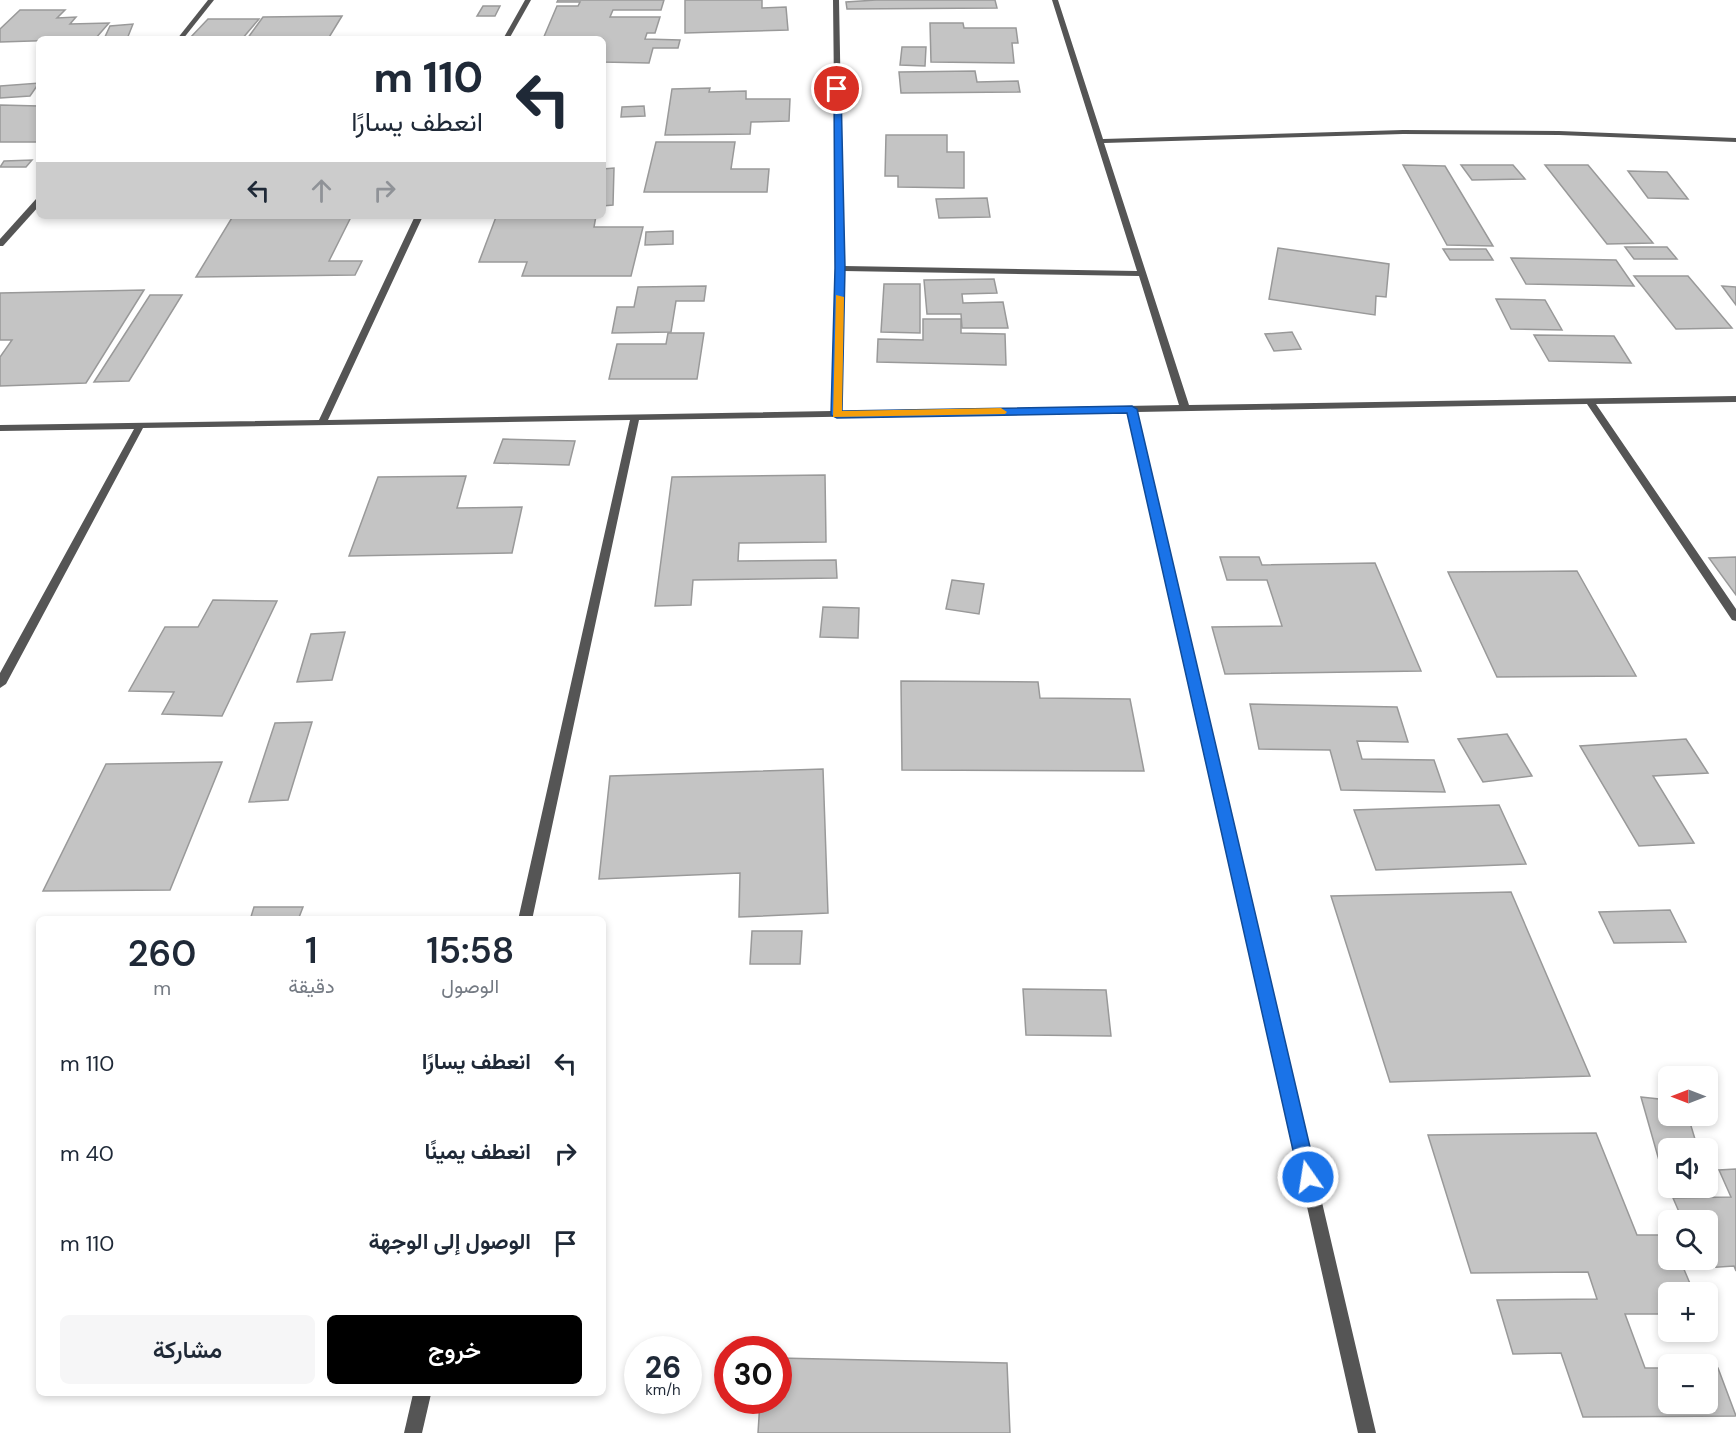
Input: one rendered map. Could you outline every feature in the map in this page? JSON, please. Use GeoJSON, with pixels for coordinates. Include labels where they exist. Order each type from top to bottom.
{"type":"FeatureCollection","features":[{"type":"Feature","properties":{"kind":"street"},"geometry":{"type":"LineString","coordinates":[[182,36],[211,0]]}},
{"type":"Feature","properties":{"kind":"street"},"geometry":{"type":"LineString","coordinates":[[508,36],[528,0]]}},
{"type":"Feature","properties":{"kind":"street"},"geometry":{"type":"LineString","coordinates":[[836,0],[840,268],[837,415]]}},
{"type":"Feature","properties":{"kind":"street"},"geometry":{"type":"LineString","coordinates":[[1055,0],[1185,408]]}},
{"type":"Feature","properties":{"kind":"street"},"geometry":{"type":"LineString","coordinates":[[1100,141],[1403,132],[1559,133],[1736,140]]}},
{"type":"Feature","properties":{"kind":"street"},"geometry":{"type":"LineString","coordinates":[[0,244],[36,204]]}},
{"type":"Feature","properties":{"kind":"street"},"geometry":{"type":"LineString","coordinates":[[322,423],[417,219]]}},
{"type":"Feature","properties":{"kind":"street"},"geometry":{"type":"LineString","coordinates":[[840,268],[1142,274]]}},
{"type":"Feature","properties":{"kind":"street"},"geometry":{"type":"LineString","coordinates":[[0,428],[1736,399]]}},
{"type":"Feature","properties":{"kind":"street"},"geometry":{"type":"LineString","coordinates":[[1588,401],[1736,617]]}},
{"type":"Feature","properties":{"kind":"street"},"geometry":{"type":"LineString","coordinates":[[1132,409],[1367,1433]]}},
{"type":"Feature","properties":{"kind":"street"},"geometry":{"type":"LineString","coordinates":[[526,916],[635,418]]}},
{"type":"Feature","properties":{"kind":"street"},"geometry":{"type":"LineString","coordinates":[[0,684],[140,426]]}},
{"type":"Feature","properties":{"kind":"street"},"geometry":{"type":"LineString","coordinates":[[413,1433],[422,1396]]}},
{"type":"Feature","properties":{"kind":"building"},"geometry":{"type":"Polygon","coordinates":[[[558,0],[664,0],[661,10],[613,10],[610,17],[660,17],[655,33],[647,33],[645,39],[680,40],[678,48],[653,48],[649,63],[606,62],[606,36],[544,36],[557,6],[578,6],[580,2],[557,2],[558,0]]]}},
{"type":"Feature","properties":{"kind":"building"},"geometry":{"type":"Polygon","coordinates":[[[685,0],[762,0],[762,8],[786,7],[788,30],[685,33],[685,0]]]}},
{"type":"Feature","properties":{"kind":"building"},"geometry":{"type":"Polygon","coordinates":[[[995,0],[997,8],[847,9],[846,2],[995,0]]]}},
{"type":"Feature","properties":{"kind":"building"},"geometry":{"type":"Polygon","coordinates":[[[483,6],[500,6],[495,16],[477,16],[483,6]]]}},
{"type":"Feature","properties":{"kind":"building"},"geometry":{"type":"Polygon","coordinates":[[[20,10],[65,10],[57,18],[76,17],[70,24],[109,23],[98,36],[36,36],[36,41],[0,42],[0,29],[20,10]]]}},
{"type":"Feature","properties":{"kind":"building"},"geometry":{"type":"Polygon","coordinates":[[[342,16],[330,36],[249,36],[263,17],[342,16]]]}},
{"type":"Feature","properties":{"kind":"building"},"geometry":{"type":"Polygon","coordinates":[[[208,19],[259,19],[245,36],[192,36],[208,19]]]}},
{"type":"Feature","properties":{"kind":"building"},"geometry":{"type":"Polygon","coordinates":[[[930,23],[963,23],[964,28],[1016,28],[1018,43],[1012,43],[1014,63],[931,62],[930,23]]]}},
{"type":"Feature","properties":{"kind":"building"},"geometry":{"type":"Polygon","coordinates":[[[133,24],[128,36],[105,36],[110,26],[133,24]]]}},
{"type":"Feature","properties":{"kind":"building"},"geometry":{"type":"Polygon","coordinates":[[[902,47],[926,47],[925,66],[900,65],[902,47]]]}},
{"type":"Feature","properties":{"kind":"building"},"geometry":{"type":"Polygon","coordinates":[[[975,71],[977,82],[1018,81],[1020,92],[901,93],[899,72],[975,71]]]}},
{"type":"Feature","properties":{"kind":"building"},"geometry":{"type":"Polygon","coordinates":[[[36,83],[30,96],[0,98],[0,86],[36,83]]]}},
{"type":"Feature","properties":{"kind":"building"},"geometry":{"type":"Polygon","coordinates":[[[710,88],[709,92],[746,91],[746,99],[790,99],[789,121],[751,122],[750,134],[665,135],[672,89],[710,88]]]}},
{"type":"Feature","properties":{"kind":"building"},"geometry":{"type":"Polygon","coordinates":[[[0,105],[36,106],[36,142],[0,142],[0,105]]]}},
{"type":"Feature","properties":{"kind":"building"},"geometry":{"type":"Polygon","coordinates":[[[644,106],[645,116],[621,117],[622,107],[644,106]]]}},
{"type":"Feature","properties":{"kind":"building"},"geometry":{"type":"Polygon","coordinates":[[[886,135],[947,135],[947,152],[964,152],[964,188],[898,187],[898,176],[885,176],[886,135]]]}},
{"type":"Feature","properties":{"kind":"building"},"geometry":{"type":"Polygon","coordinates":[[[656,142],[735,142],[731,169],[769,169],[767,192],[644,192],[656,142]]]}},
{"type":"Feature","properties":{"kind":"building"},"geometry":{"type":"Polygon","coordinates":[[[32,160],[26,167],[0,167],[4,161],[32,160]]]}},
{"type":"Feature","properties":{"kind":"building"},"geometry":{"type":"Polygon","coordinates":[[[1403,165],[1445,166],[1493,246],[1447,245],[1403,165]]]}},
{"type":"Feature","properties":{"kind":"building"},"geometry":{"type":"Polygon","coordinates":[[[1461,165],[1513,165],[1525,179],[1472,180],[1461,165]]]}},
{"type":"Feature","properties":{"kind":"building"},"geometry":{"type":"Polygon","coordinates":[[[1545,165],[1588,165],[1653,243],[1607,244],[1545,165]]]}},
{"type":"Feature","properties":{"kind":"building"},"geometry":{"type":"Polygon","coordinates":[[[614,168],[613,205],[606,206],[606,169],[614,168]]]}},
{"type":"Feature","properties":{"kind":"building"},"geometry":{"type":"Polygon","coordinates":[[[1628,171],[1667,172],[1688,199],[1648,198],[1628,171]]]}},
{"type":"Feature","properties":{"kind":"building"},"geometry":{"type":"Polygon","coordinates":[[[987,198],[990,217],[939,218],[936,199],[987,198]]]}},
{"type":"Feature","properties":{"kind":"building"},"geometry":{"type":"Polygon","coordinates":[[[231,219],[350,219],[329,261],[362,261],[355,275],[196,277],[231,219]]]}},
{"type":"Feature","properties":{"kind":"building"},"geometry":{"type":"Polygon","coordinates":[[[495,219],[595,219],[594,227],[643,227],[631,276],[522,276],[527,262],[479,262],[495,219]]]}},
{"type":"Feature","properties":{"kind":"building"},"geometry":{"type":"Polygon","coordinates":[[[673,231],[673,244],[645,245],[646,232],[673,231]]]}},
{"type":"Feature","properties":{"kind":"building"},"geometry":{"type":"Polygon","coordinates":[[[1625,247],[1667,247],[1677,259],[1634,259],[1625,247]]]}},
{"type":"Feature","properties":{"kind":"building"},"geometry":{"type":"Polygon","coordinates":[[[1278,248],[1389,264],[1386,297],[1376,296],[1375,315],[1269,299],[1278,248]]]}},
{"type":"Feature","properties":{"kind":"building"},"geometry":{"type":"Polygon","coordinates":[[[1443,249],[1486,249],[1493,260],[1450,260],[1443,249]]]}},
{"type":"Feature","properties":{"kind":"building"},"geometry":{"type":"Polygon","coordinates":[[[1511,258],[1616,260],[1634,286],[1526,284],[1511,258]]]}},
{"type":"Feature","properties":{"kind":"building"},"geometry":{"type":"Polygon","coordinates":[[[1634,276],[1688,276],[1732,328],[1676,329],[1634,276]]]}},
{"type":"Feature","properties":{"kind":"building"},"geometry":{"type":"Polygon","coordinates":[[[994,279],[997,293],[962,294],[963,303],[1003,302],[1008,328],[962,328],[961,314],[927,314],[924,280],[994,279]]]}},
{"type":"Feature","properties":{"kind":"building"},"geometry":{"type":"Polygon","coordinates":[[[884,284],[920,284],[920,333],[881,332],[884,284]]]}},
{"type":"Feature","properties":{"kind":"building"},"geometry":{"type":"Polygon","coordinates":[[[706,286],[704,301],[676,301],[671,332],[612,333],[617,307],[634,307],[638,287],[706,286]]]}},
{"type":"Feature","properties":{"kind":"building"},"geometry":{"type":"Polygon","coordinates":[[[1722,286],[1736,287],[1736,305],[1722,286]]]}},
{"type":"Feature","properties":{"kind":"building"},"geometry":{"type":"Polygon","coordinates":[[[144,290],[86,383],[0,386],[0,357],[12,340],[0,340],[0,293],[144,290]]]}},
{"type":"Feature","properties":{"kind":"building"},"geometry":{"type":"Polygon","coordinates":[[[150,295],[182,295],[129,381],[94,382],[150,295]]]}},
{"type":"Feature","properties":{"kind":"building"},"geometry":{"type":"Polygon","coordinates":[[[1496,299],[1545,300],[1562,330],[1511,329],[1496,299]]]}},
{"type":"Feature","properties":{"kind":"building"},"geometry":{"type":"Polygon","coordinates":[[[923,319],[961,319],[961,333],[1005,334],[1006,365],[877,362],[878,339],[923,340],[923,319]]]}},
{"type":"Feature","properties":{"kind":"building"},"geometry":{"type":"Polygon","coordinates":[[[1292,332],[1301,349],[1274,351],[1265,334],[1292,332]]]}},
{"type":"Feature","properties":{"kind":"building"},"geometry":{"type":"Polygon","coordinates":[[[668,333],[704,333],[697,379],[609,379],[617,344],[666,344],[668,333]]]}},
{"type":"Feature","properties":{"kind":"building"},"geometry":{"type":"Polygon","coordinates":[[[1534,335],[1614,336],[1631,363],[1549,361],[1534,335]]]}},
{"type":"Feature","properties":{"kind":"building"},"geometry":{"type":"Polygon","coordinates":[[[503,439],[575,441],[569,465],[494,463],[503,439]]]}},
{"type":"Feature","properties":{"kind":"building"},"geometry":{"type":"Polygon","coordinates":[[[825,475],[826,542],[739,543],[738,561],[836,560],[837,578],[693,580],[691,605],[655,606],[672,477],[825,475]]]}},
{"type":"Feature","properties":{"kind":"building"},"geometry":{"type":"Polygon","coordinates":[[[466,476],[457,508],[522,507],[512,553],[349,556],[378,477],[466,476]]]}},
{"type":"Feature","properties":{"kind":"building"},"geometry":{"type":"Polygon","coordinates":[[[1220,557],[1259,557],[1262,565],[1375,563],[1421,671],[1225,674],[1212,627],[1282,626],[1267,580],[1227,580],[1220,557]]]}},
{"type":"Feature","properties":{"kind":"building"},"geometry":{"type":"Polygon","coordinates":[[[1736,557],[1736,595],[1709,558],[1736,557]]]}},
{"type":"Feature","properties":{"kind":"building"},"geometry":{"type":"Polygon","coordinates":[[[1577,571],[1636,676],[1497,677],[1448,572],[1577,571]]]}},
{"type":"Feature","properties":{"kind":"building"},"geometry":{"type":"Polygon","coordinates":[[[952,580],[984,584],[979,614],[946,609],[952,580]]]}},
{"type":"Feature","properties":{"kind":"building"},"geometry":{"type":"Polygon","coordinates":[[[213,600],[277,601],[222,716],[162,714],[174,692],[129,691],[165,627],[198,627],[213,600]]]}},
{"type":"Feature","properties":{"kind":"building"},"geometry":{"type":"Polygon","coordinates":[[[823,607],[859,608],[858,638],[820,637],[823,607]]]}},
{"type":"Feature","properties":{"kind":"building"},"geometry":{"type":"Polygon","coordinates":[[[345,632],[332,680],[297,682],[311,634],[345,632]]]}},
{"type":"Feature","properties":{"kind":"building"},"geometry":{"type":"Polygon","coordinates":[[[901,681],[1038,682],[1040,698],[1130,699],[1144,771],[902,770],[901,681]]]}},
{"type":"Feature","properties":{"kind":"building"},"geometry":{"type":"Polygon","coordinates":[[[1250,704],[1397,707],[1408,742],[1357,741],[1362,759],[1434,760],[1445,792],[1341,790],[1330,750],[1259,749],[1250,704]]]}},
{"type":"Feature","properties":{"kind":"building"},"geometry":{"type":"Polygon","coordinates":[[[312,722],[288,800],[249,802],[275,723],[312,722]]]}},
{"type":"Feature","properties":{"kind":"building"},"geometry":{"type":"Polygon","coordinates":[[[1507,734],[1532,776],[1483,782],[1458,739],[1507,734]]]}},
{"type":"Feature","properties":{"kind":"building"},"geometry":{"type":"Polygon","coordinates":[[[1686,739],[1708,773],[1653,776],[1694,843],[1639,846],[1580,746],[1686,739]]]}},
{"type":"Feature","properties":{"kind":"building"},"geometry":{"type":"Polygon","coordinates":[[[222,762],[170,890],[43,891],[106,764],[222,762]]]}},
{"type":"Feature","properties":{"kind":"building"},"geometry":{"type":"Polygon","coordinates":[[[823,769],[828,913],[739,917],[740,873],[599,879],[610,776],[823,769]]]}},
{"type":"Feature","properties":{"kind":"building"},"geometry":{"type":"Polygon","coordinates":[[[1499,805],[1526,864],[1376,870],[1354,810],[1499,805]]]}},
{"type":"Feature","properties":{"kind":"building"},"geometry":{"type":"Polygon","coordinates":[[[1511,892],[1590,1076],[1390,1082],[1331,896],[1511,892]]]}},
{"type":"Feature","properties":{"kind":"building"},"geometry":{"type":"Polygon","coordinates":[[[254,907],[303,907],[300,916],[251,916],[254,907]]]}},
{"type":"Feature","properties":{"kind":"building"},"geometry":{"type":"Polygon","coordinates":[[[1670,910],[1686,942],[1614,943],[1599,912],[1670,910]]]}},
{"type":"Feature","properties":{"kind":"building"},"geometry":{"type":"Polygon","coordinates":[[[752,931],[802,931],[800,964],[750,964],[752,931]]]}},
{"type":"Feature","properties":{"kind":"building"},"geometry":{"type":"Polygon","coordinates":[[[1023,989],[1106,990],[1111,1036],[1026,1035],[1023,989]]]}},
{"type":"Feature","properties":{"kind":"building"},"geometry":{"type":"Polygon","coordinates":[[[1641,1097],[1658,1099],[1658,1126],[1691,1126],[1695,1138],[1658,1138],[1658,1157],[1641,1097]]]}},
{"type":"Feature","properties":{"kind":"building"},"geometry":{"type":"Polygon","coordinates":[[[1596,1133],[1637,1235],[1658,1235],[1658,1270],[1684,1270],[1689,1282],[1658,1282],[1658,1314],[1625,1314],[1645,1368],[1658,1368],[1658,1414],[1718,1414],[1718,1368],[1736,1416],[1583,1417],[1561,1353],[1513,1354],[1497,1300],[1597,1299],[1588,1272],[1471,1273],[1428,1135],[1596,1133]]]}},
{"type":"Feature","properties":{"kind":"building"},"geometry":{"type":"Polygon","coordinates":[[[1736,1169],[1736,1271],[1734,1266],[1718,1267],[1718,1210],[1678,1210],[1673,1198],[1731,1197],[1719,1170],[1736,1169]]]}},
{"type":"Feature","properties":{"kind":"building"},"geometry":{"type":"Polygon","coordinates":[[[792,1358],[1007,1363],[1010,1433],[758,1433],[759,1414],[792,1414],[792,1358]]]}},
{"type":"Feature","properties":{"kind":"slow traffic"},"geometry":{"type":"LineString","coordinates":[[839,297],[837,415],[1001,412]]}},
{"type":"Feature","properties":{"kind":"route"},"geometry":{"type":"LineString","coordinates":[[837,89],[840,268],[837,415],[1132,409],[1308,1177]]}}]}
